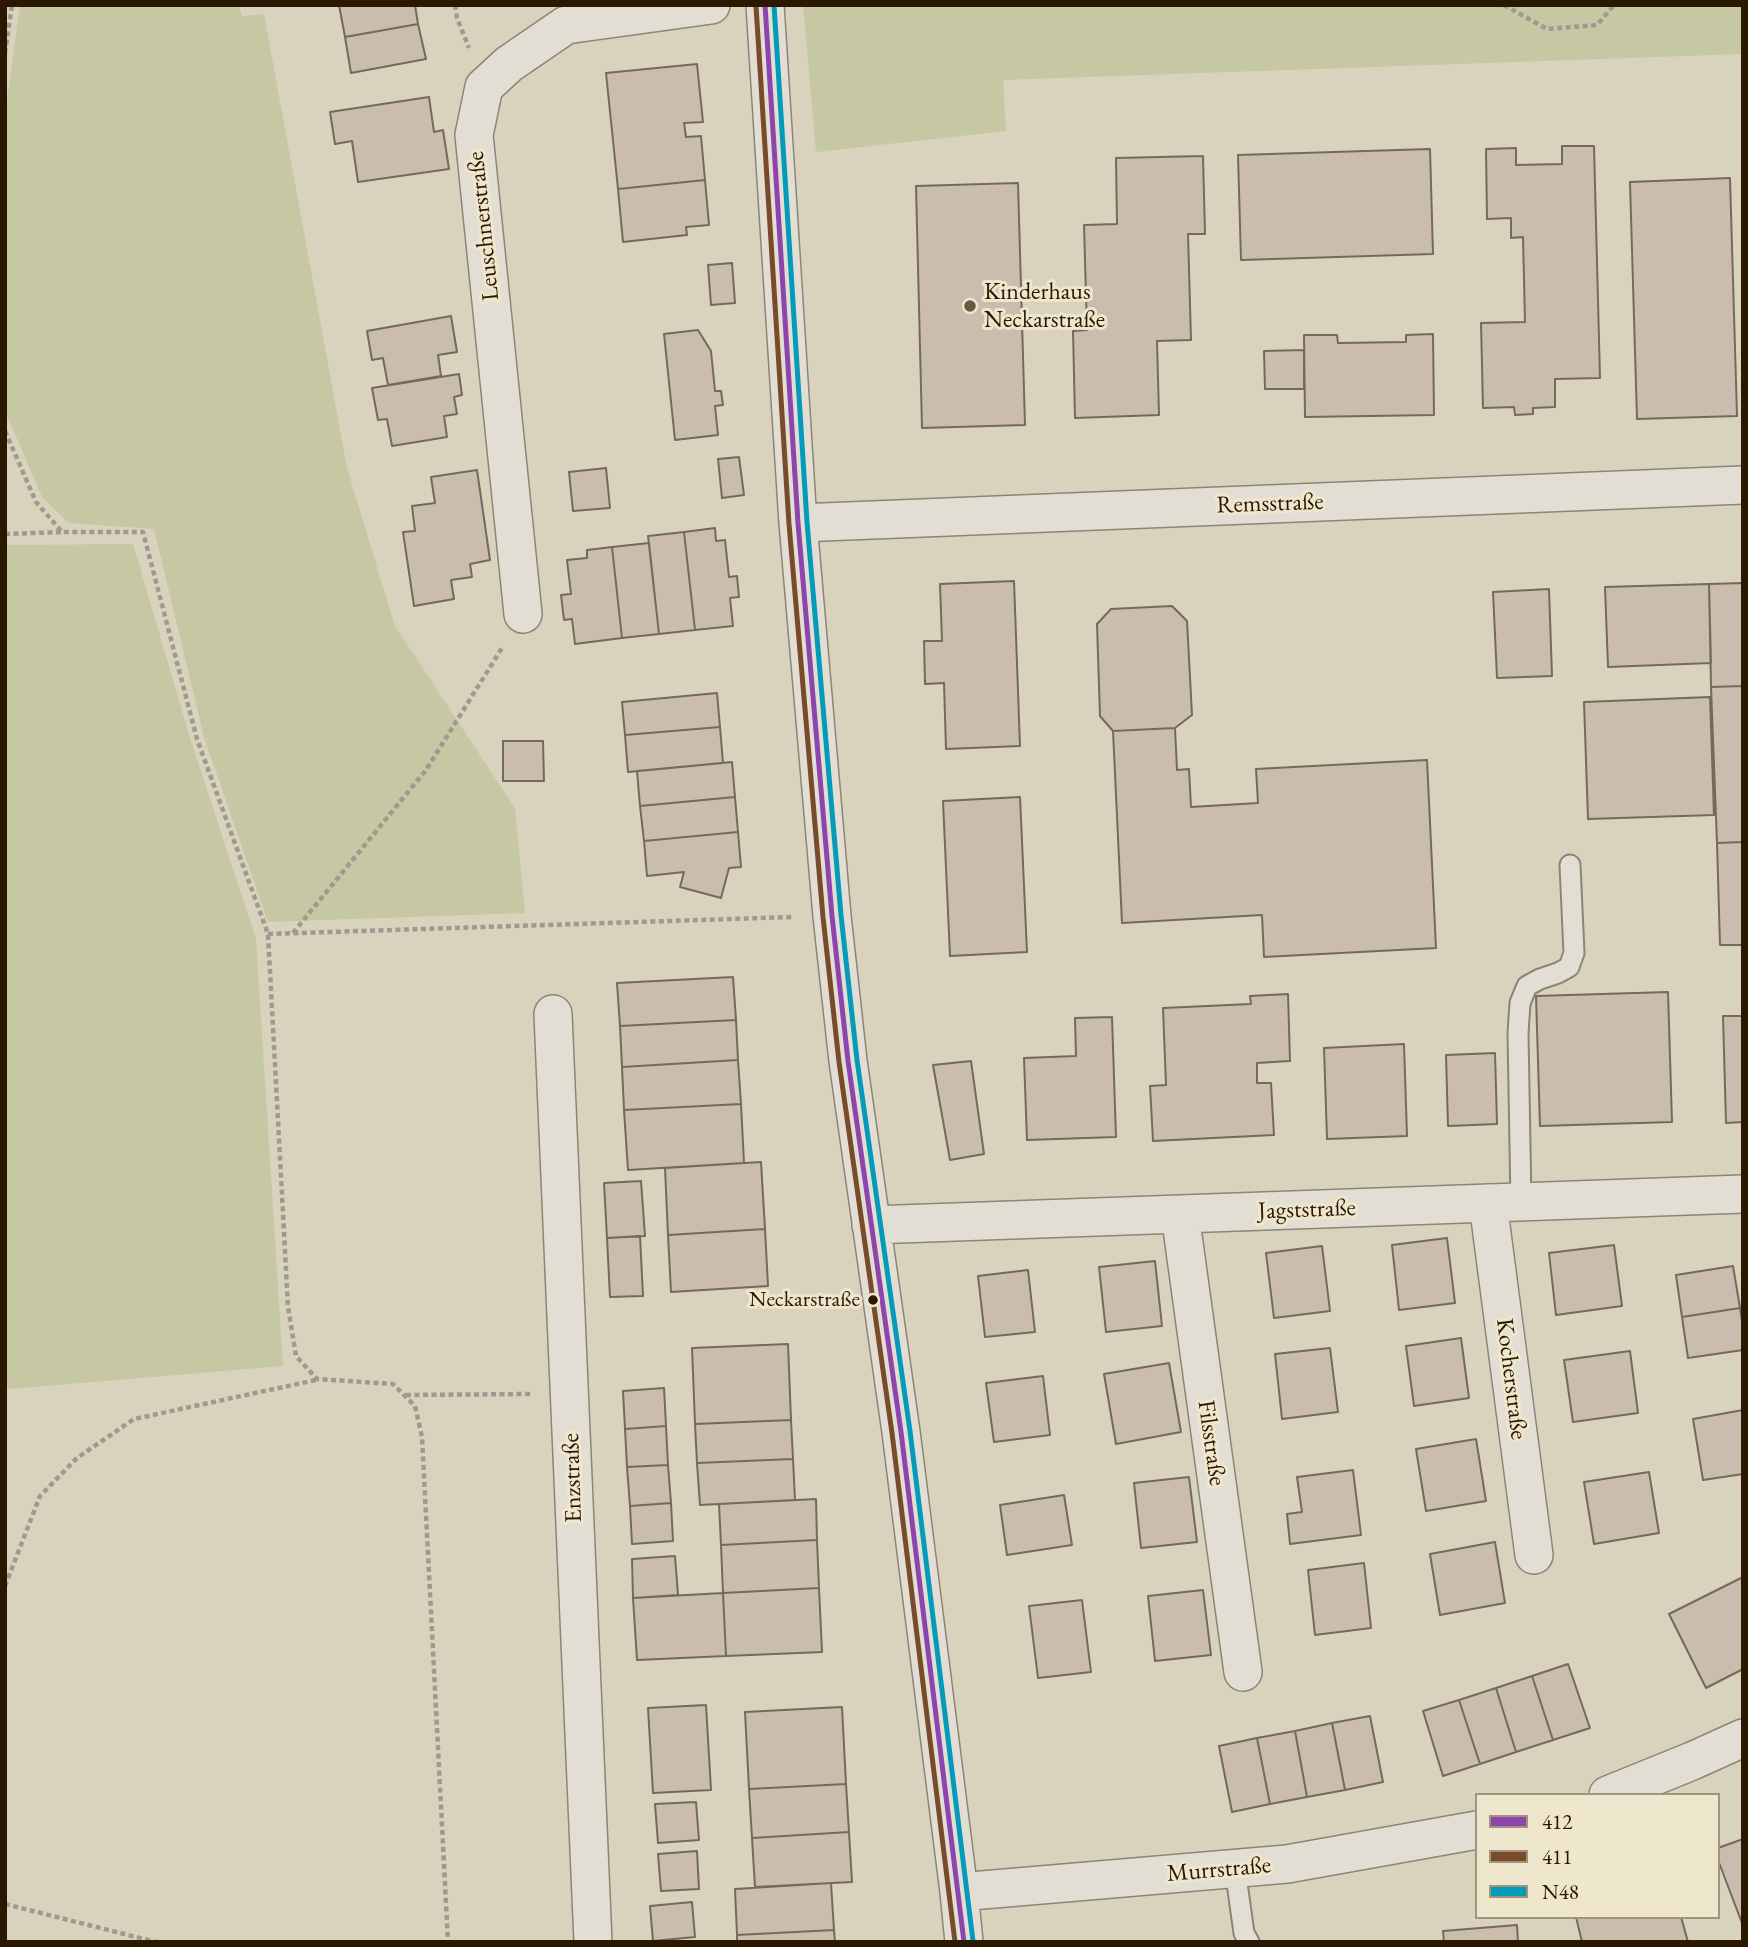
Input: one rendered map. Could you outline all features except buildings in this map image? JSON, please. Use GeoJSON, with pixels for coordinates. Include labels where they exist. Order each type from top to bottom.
{"type":"FeatureCollection","features":[{"type":"Feature","properties":{"kind":"street","name":"Leuschnerstraße"},"geometry":{"type":"LineString","coordinates":[[523,614],[474,135],[484,87],[509,64],[566,25],[711,5]]}},
{"type":"Feature","properties":{"kind":"street"},"geometry":{"type":"LineString","coordinates":[[765,5],[797,523],[832,916],[848,1061],[901,1432],[960,1892],[964,1942]]}},
{"type":"Feature","properties":{"kind":"street","name":"Remsstraße"},"geometry":{"type":"LineString","coordinates":[[797,523],[1743,485]]}},
{"type":"Feature","properties":{"kind":"street","name":"Enzstraße"},"geometry":{"type":"LineString","coordinates":[[552,1014],[593,1942]]}},
{"type":"Feature","properties":{"kind":"street","name":"Jagststraße"},"geometry":{"type":"LineString","coordinates":[[871,1225],[1743,1194]]}},
{"type":"Feature","properties":{"kind":"street","name":"Kocherstraße"},"geometry":{"type":"LineString","coordinates":[[1505,1203],[1534,1555]]}},
{"type":"Feature","properties":{"kind":"street","name":"Filsstraße"},"geometry":{"type":"LineString","coordinates":[[1180,1214],[1243,1672]]}},
{"type":"Feature","properties":{"kind":"street"},"geometry":{"type":"LineString","coordinates":[[1613,1793],[1692,1762],[1743,1738]]}},
{"type":"Feature","properties":{"kind":"street","name":"Murrstraße"},"geometry":{"type":"LineString","coordinates":[[960,1892],[1287,1864],[1475,1830]]}},
{"type":"Feature","properties":{"kind":"lane"},"geometry":{"type":"LineString","coordinates":[[1505,1203],[1520,1003],[1527,986],[1569,967],[1574,953],[1570,865]]}},
{"type":"Feature","properties":{"kind":"lane"},"geometry":{"type":"LineString","coordinates":[[1235,1869],[1244,1933],[1249,1942]]}},
{"type":"Feature","properties":{"kind":"path"},"geometry":{"type":"LineString","coordinates":[[5,53],[12,5]]}},
{"type":"Feature","properties":{"kind":"path"},"geometry":{"type":"LineString","coordinates":[[1504,5],[1547,29],[1597,25],[1614,5]]}},
{"type":"Feature","properties":{"kind":"path"},"geometry":{"type":"LineString","coordinates":[[5,431],[36,502],[62,532]]}},
{"type":"Feature","properties":{"kind":"path"},"geometry":{"type":"LineString","coordinates":[[5,534],[143,532],[197,739],[268,934],[288,1307],[296,1356],[317,1380]]}},
{"type":"Feature","properties":{"kind":"path"},"geometry":{"type":"LineString","coordinates":[[293,933],[426,770],[523,614]]}},
{"type":"Feature","properties":{"kind":"path"},"geometry":{"type":"LineString","coordinates":[[268,934],[832,916]]}},
{"type":"Feature","properties":{"kind":"path"},"geometry":{"type":"LineString","coordinates":[[5,1586],[40,1496],[77,1458],[134,1419],[317,1380],[393,1384],[415,1406],[422,1437],[448,1942]]}},
{"type":"Feature","properties":{"kind":"path"},"geometry":{"type":"LineString","coordinates":[[404,1395],[569,1393]]}},
{"type":"Feature","properties":{"kind":"path"},"geometry":{"type":"LineString","coordinates":[[5,1905],[156,1942]]}},
{"type":"Feature","properties":{"kind":"green space"},"geometry":{"type":"Polygon","coordinates":[[[20,5],[239,5],[242,16],[264,14],[347,468],[395,626],[515,808],[525,913],[268,922],[204,737],[154,529],[69,523],[42,497],[5,411],[5,116],[20,5]]]}},
{"type":"Feature","properties":{"kind":"green space"},"geometry":{"type":"Polygon","coordinates":[[[803,5],[1743,5],[1743,54],[1003,80],[1006,131],[816,152],[803,5]]]}},
{"type":"Feature","properties":{"kind":"green space"},"geometry":{"type":"Polygon","coordinates":[[[133,544],[190,738],[256,939],[283,1366],[10,1389],[5,1385],[5,545],[133,544]]]}},
{"type":"Feature","properties":{"kind":"transit line","name":"412"},"geometry":{"type":"LineString","coordinates":[[765,5],[798,523],[832,916],[848,1061],[901,1432],[964,1942]]}},
{"type":"Feature","properties":{"kind":"transit line","name":"N48"},"geometry":{"type":"LineString","coordinates":[[774,5],[807,522],[841,915],[857,1060],[910,1431],[973,1941]]}},
{"type":"Feature","properties":{"kind":"transit line","name":"411"},"geometry":{"type":"LineString","coordinates":[[756,6],[789,524],[823,917],[839,1062],[892,1433],[955,1942]]}},
{"type":"Feature","properties":{"kind":"place","name":"Kinderhaus Neckarstraße"},"geometry":{"type":"Point","coordinates":[970,306]}},
{"type":"Feature","properties":{"kind":"place","name":"Neckarstraße"},"geometry":{"type":"Point","coordinates":[873,1300]}}]}
